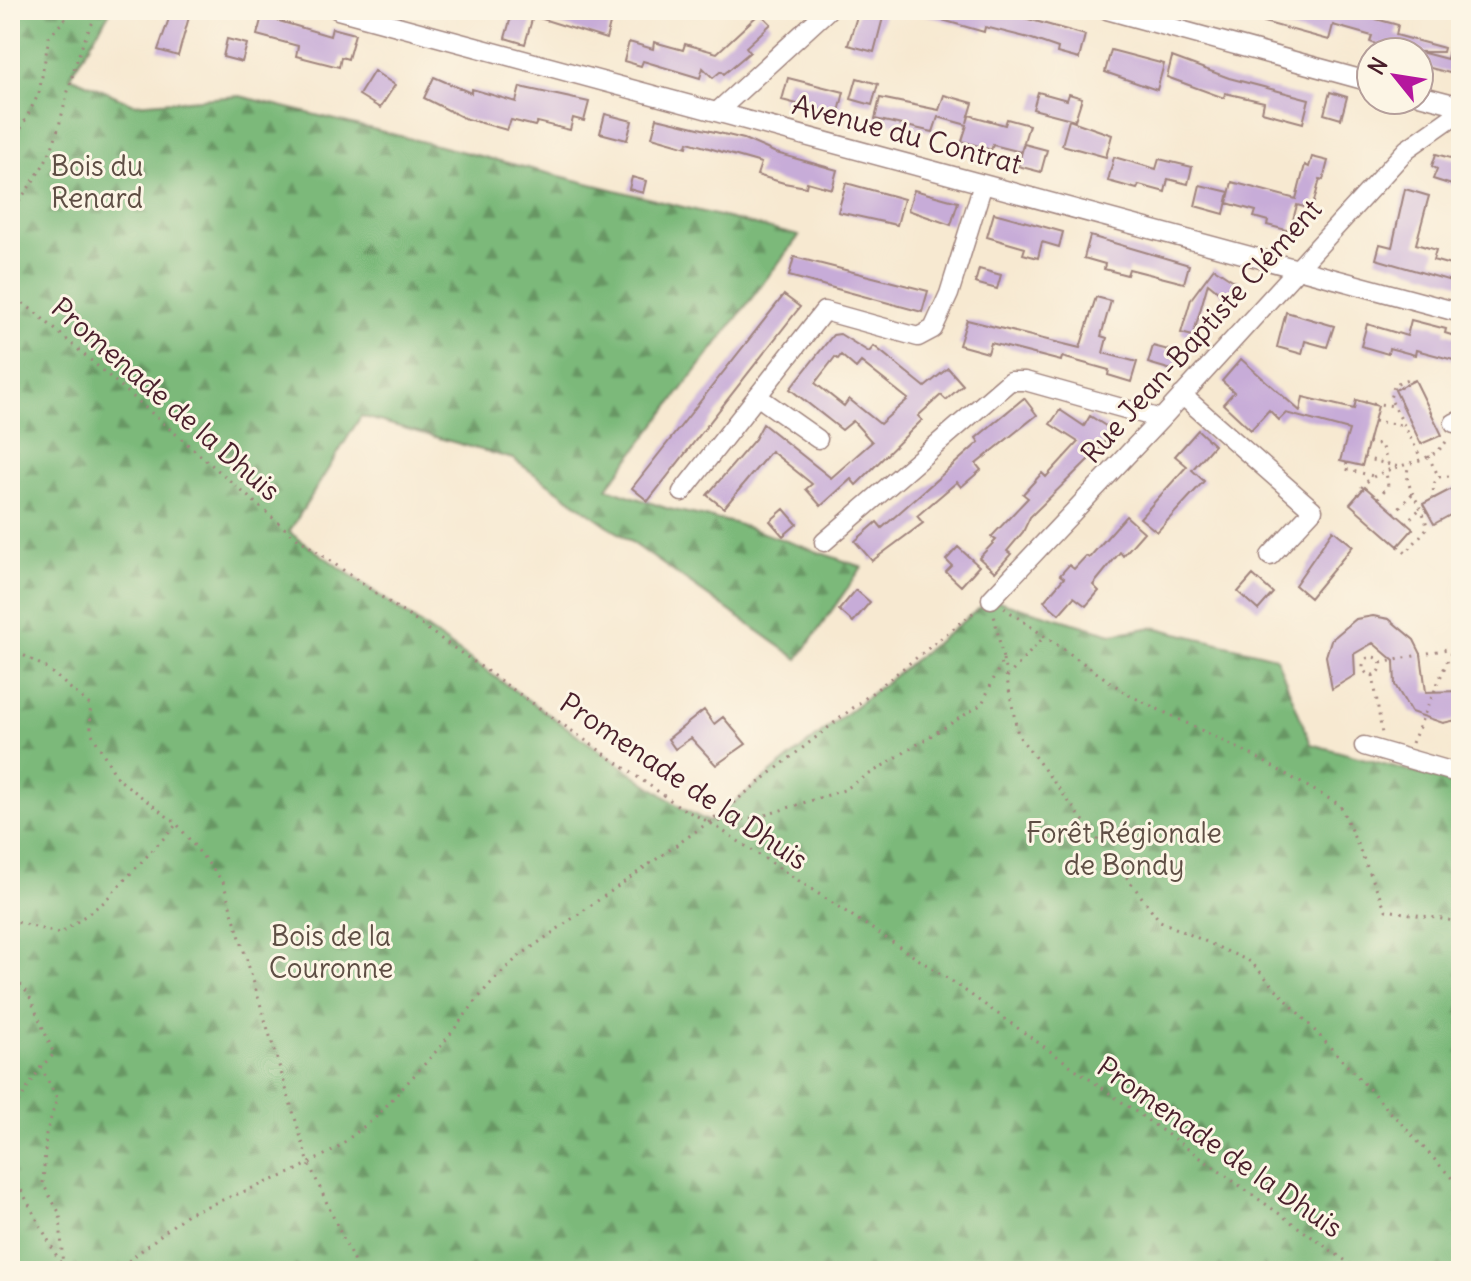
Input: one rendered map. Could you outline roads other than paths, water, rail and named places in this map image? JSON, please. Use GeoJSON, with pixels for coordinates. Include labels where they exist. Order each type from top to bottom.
{"type":"FeatureCollection","features":[{"type":"Feature","properties":{"kind":"street","name":"Avenue du Contrat"},"geometry":{"type":"LineString","coordinates":[[338,10],[1461,313]]}},
{"type":"Feature","properties":{"kind":"street"},"geometry":{"type":"LineString","coordinates":[[718,111],[828,10]]}},
{"type":"Feature","properties":{"kind":"street"},"geometry":{"type":"LineString","coordinates":[[1107,10],[1355,78]]}},
{"type":"Feature","properties":{"kind":"street"},"geometry":{"type":"LineString","coordinates":[[1435,100],[1461,109]]}},
{"type":"Feature","properties":{"kind":"street","name":"Rue Jean-Baptiste Clément"},"geometry":{"type":"LineString","coordinates":[[991,599],[1161,419],[1407,149],[1461,109]]}},
{"type":"Feature","properties":{"kind":"street"},"geometry":{"type":"LineString","coordinates":[[682,492],[824,311],[918,337],[933,329],[949,294],[983,184]]}},
{"type":"Feature","properties":{"kind":"street"},"geometry":{"type":"LineString","coordinates":[[824,542],[1010,381],[1025,381],[1161,419]]}},
{"type":"Feature","properties":{"kind":"street"},"geometry":{"type":"LineString","coordinates":[[1182,395],[1313,510],[1270,556]]}},
{"type":"Feature","properties":{"kind":"street"},"geometry":{"type":"LineString","coordinates":[[757,396],[818,439]]}},
{"type":"Feature","properties":{"kind":"street"},"geometry":{"type":"LineString","coordinates":[[1364,746],[1461,774]]}},
{"type":"Feature","properties":{"kind":"park label","name":"Bois du Renard"},"geometry":{"type":"Point","coordinates":[97,182]}},
{"type":"Feature","properties":{"kind":"park label","name":"Forêt Régionale de Bondy"},"geometry":{"type":"Point","coordinates":[1124,849]}},
{"type":"Feature","properties":{"kind":"park label","name":"Bois de la Couronne"},"geometry":{"type":"Point","coordinates":[331,952]}}]}
